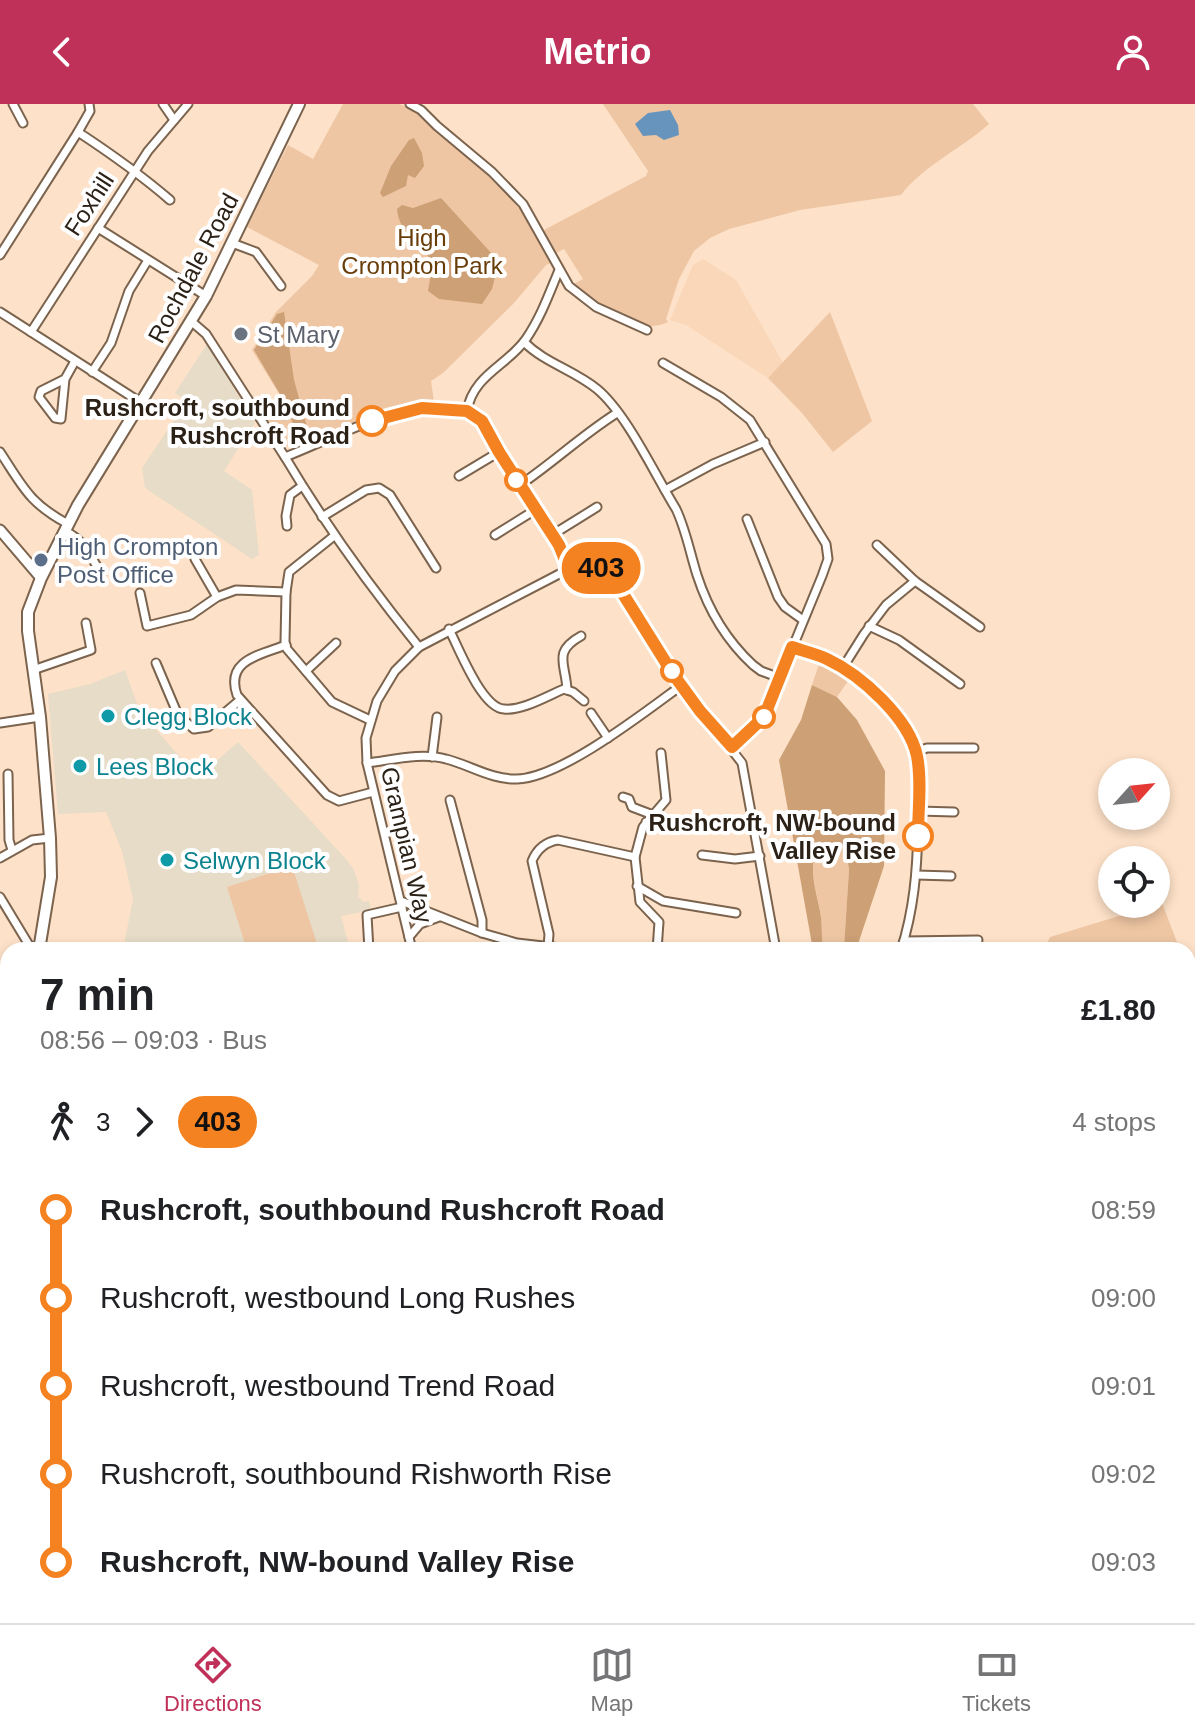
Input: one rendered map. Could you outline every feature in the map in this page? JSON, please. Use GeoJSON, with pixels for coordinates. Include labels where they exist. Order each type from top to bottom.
{"type":"FeatureCollection","features":[{"type":"Feature","properties":{"kind":"main road","name":"Rochdale Road"},"geometry":{"type":"LineString","coordinates":[[39,942],[51,877],[50,838],[28,612],[66,528],[206,296],[299,104]]}},
{"type":"Feature","properties":{"kind":"street"},"geometry":{"type":"LineString","coordinates":[[13,104],[23,123]]}},
{"type":"Feature","properties":{"kind":"street"},"geometry":{"type":"LineString","coordinates":[[0,255],[78,132],[90,111],[89,104]]}},
{"type":"Feature","properties":{"kind":"street"},"geometry":{"type":"LineString","coordinates":[[163,104],[174,120]]}},
{"type":"Feature","properties":{"kind":"street","name":"Foxhill"},"geometry":{"type":"LineString","coordinates":[[31,332],[135,171],[188,104]]}},
{"type":"Feature","properties":{"kind":"street"},"geometry":{"type":"LineString","coordinates":[[410,104],[421,110],[423,115],[492,172],[523,204],[569,286],[596,307],[647,330]]}},
{"type":"Feature","properties":{"kind":"street"},"geometry":{"type":"LineString","coordinates":[[78,132],[135,171],[170,200]]}},
{"type":"Feature","properties":{"kind":"street"},"geometry":{"type":"LineString","coordinates":[[98,228],[206,296]]}},
{"type":"Feature","properties":{"kind":"street"},"geometry":{"type":"LineString","coordinates":[[232,243],[256,252],[281,286]]}},
{"type":"Feature","properties":{"kind":"street"},"geometry":{"type":"LineString","coordinates":[[92,372],[111,343],[129,291],[148,260]]}},
{"type":"Feature","properties":{"kind":"street"},"geometry":{"type":"LineString","coordinates":[[467,411],[474,388],[524,342],[542,312],[559,270]]}},
{"type":"Feature","properties":{"kind":"street"},"geometry":{"type":"LineString","coordinates":[[1,315],[140,402]]}},
{"type":"Feature","properties":{"kind":"street"},"geometry":{"type":"LineString","coordinates":[[192,322],[206,334],[334,536],[375,594],[419,647]]}},
{"type":"Feature","properties":{"kind":"street"},"geometry":{"type":"LineString","coordinates":[[524,342],[551,364],[594,386],[609,399],[684,526],[698,578],[714,615],[753,665],[780,678]]}},
{"type":"Feature","properties":{"kind":"street"},"geometry":{"type":"LineString","coordinates":[[65,379],[41,391],[39,397],[55,418],[61,419],[63,414],[65,379],[75,361]]}},
{"type":"Feature","properties":{"kind":"street"},"geometry":{"type":"LineString","coordinates":[[663,363],[721,397],[750,420],[828,552],[822,576],[764,717],[732,747]]}},
{"type":"Feature","properties":{"kind":"street"},"geometry":{"type":"LineString","coordinates":[[285,457],[371,421],[422,408],[467,411],[482,421],[552,535],[569,570],[580,566],[596,567],[610,573],[682,685],[742,763],[775,942]]}},
{"type":"Feature","properties":{"kind":"street"},"geometry":{"type":"LineString","coordinates":[[520,485],[617,413]]}},
{"type":"Feature","properties":{"kind":"street"},"geometry":{"type":"LineString","coordinates":[[665,490],[713,464],[765,442]]}},
{"type":"Feature","properties":{"kind":"street"},"geometry":{"type":"LineString","coordinates":[[0,452],[28,495],[85,545],[101,574]]}},
{"type":"Feature","properties":{"kind":"street"},"geometry":{"type":"LineString","coordinates":[[459,476],[499,452]]}},
{"type":"Feature","properties":{"kind":"street"},"geometry":{"type":"LineString","coordinates":[[287,526],[290,495],[302,486]]}},
{"type":"Feature","properties":{"kind":"street"},"geometry":{"type":"LineString","coordinates":[[322,517],[366,490],[379,488],[390,495],[436,568]]}},
{"type":"Feature","properties":{"kind":"street"},"geometry":{"type":"LineString","coordinates":[[280,491],[290,495]]}},
{"type":"Feature","properties":{"kind":"street"},"geometry":{"type":"LineString","coordinates":[[552,535],[597,507]]}},
{"type":"Feature","properties":{"kind":"street"},"geometry":{"type":"LineString","coordinates":[[495,535],[535,510]]}},
{"type":"Feature","properties":{"kind":"street"},"geometry":{"type":"LineString","coordinates":[[747,519],[778,597],[785,607],[803,620]]}},
{"type":"Feature","properties":{"kind":"street"},"geometry":{"type":"LineString","coordinates":[[0,530],[41,578]]}},
{"type":"Feature","properties":{"kind":"street"},"geometry":{"type":"LineString","coordinates":[[334,536],[292,568],[288,577],[286,645],[332,702],[370,720]]}},
{"type":"Feature","properties":{"kind":"street"},"geometry":{"type":"LineString","coordinates":[[877,545],[915,581],[980,627]]}},
{"type":"Feature","properties":{"kind":"street"},"geometry":{"type":"LineString","coordinates":[[195,559],[217,597]]}},
{"type":"Feature","properties":{"kind":"street","name":"Grampian Way"},"geometry":{"type":"LineString","coordinates":[[410,942],[367,763],[366,738],[377,701],[389,678],[419,647],[569,570]]}},
{"type":"Feature","properties":{"kind":"street"},"geometry":{"type":"LineString","coordinates":[[842,669],[886,605],[915,581]]}},
{"type":"Feature","properties":{"kind":"street"},"geometry":{"type":"LineString","coordinates":[[140,593],[147,626],[191,615],[217,597],[252,589],[286,592]]}},
{"type":"Feature","properties":{"kind":"street"},"geometry":{"type":"LineString","coordinates":[[33,670],[91,650],[86,623]]}},
{"type":"Feature","properties":{"kind":"street"},"geometry":{"type":"LineString","coordinates":[[869,626],[899,640],[960,684]]}},
{"type":"Feature","properties":{"kind":"street"},"geometry":{"type":"LineString","coordinates":[[449,629],[483,694],[494,707],[508,710],[567,690]]}},
{"type":"Feature","properties":{"kind":"street"},"geometry":{"type":"LineString","coordinates":[[581,636],[566,646],[562,653],[567,690],[584,701]]}},
{"type":"Feature","properties":{"kind":"street"},"geometry":{"type":"LineString","coordinates":[[306,671],[336,643]]}},
{"type":"Feature","properties":{"kind":"street"},"geometry":{"type":"LineString","coordinates":[[286,645],[246,661],[237,669],[233,684],[240,700],[327,795],[339,801],[373,792]]}},
{"type":"Feature","properties":{"kind":"street"},"geometry":{"type":"LineString","coordinates":[[792,647],[829,660],[884,701],[916,752],[916,875],[904,941],[978,940]]}},
{"type":"Feature","properties":{"kind":"street"},"geometry":{"type":"LineString","coordinates":[[156,663],[178,715],[194,729],[208,727],[240,700]]}},
{"type":"Feature","properties":{"kind":"street"},"geometry":{"type":"LineString","coordinates":[[367,763],[444,758],[493,776],[527,778],[570,760],[608,738],[682,685]]}},
{"type":"Feature","properties":{"kind":"street"},"geometry":{"type":"LineString","coordinates":[[591,713],[608,738]]}},
{"type":"Feature","properties":{"kind":"street"},"geometry":{"type":"LineString","coordinates":[[0,723],[40,717]]}},
{"type":"Feature","properties":{"kind":"street"},"geometry":{"type":"LineString","coordinates":[[432,757],[437,717]]}},
{"type":"Feature","properties":{"kind":"street"},"geometry":{"type":"LineString","coordinates":[[916,752],[927,748],[974,748]]}},
{"type":"Feature","properties":{"kind":"street"},"geometry":{"type":"LineString","coordinates":[[658,942],[659,922],[640,902],[635,857],[646,822],[666,800],[661,753]]}},
{"type":"Feature","properties":{"kind":"street"},"geometry":{"type":"LineString","coordinates":[[8,774],[9,840],[12,850]]}},
{"type":"Feature","properties":{"kind":"street"},"geometry":{"type":"LineString","coordinates":[[623,797],[629,799],[632,807],[653,815]]}},
{"type":"Feature","properties":{"kind":"street"},"geometry":{"type":"LineString","coordinates":[[450,800],[482,920],[482,933]]}},
{"type":"Feature","properties":{"kind":"street"},"geometry":{"type":"LineString","coordinates":[[918,811],[954,812]]}},
{"type":"Feature","properties":{"kind":"street"},"geometry":{"type":"LineString","coordinates":[[646,822],[698,829]]}},
{"type":"Feature","properties":{"kind":"street"},"geometry":{"type":"LineString","coordinates":[[0,858],[32,840],[50,838]]}},
{"type":"Feature","properties":{"kind":"street"},"geometry":{"type":"LineString","coordinates":[[548,942],[532,861],[539,849],[550,841],[558,840],[635,857]]}},
{"type":"Feature","properties":{"kind":"street"},"geometry":{"type":"LineString","coordinates":[[702,855],[735,859],[760,856]]}},
{"type":"Feature","properties":{"kind":"street"},"geometry":{"type":"LineString","coordinates":[[916,875],[951,876]]}},
{"type":"Feature","properties":{"kind":"street"},"geometry":{"type":"LineString","coordinates":[[637,886],[664,901],[736,913]]}},
{"type":"Feature","properties":{"kind":"street"},"geometry":{"type":"LineString","coordinates":[[0,898],[27,942]]}},
{"type":"Feature","properties":{"kind":"street"},"geometry":{"type":"LineString","coordinates":[[369,942],[367,915],[402,904],[505,942]]}},
{"type":"Feature","properties":{"kind":"street"},"geometry":{"type":"LineString","coordinates":[[409,937],[420,924],[439,917]]}},
{"type":"Feature","properties":{"kind":"shaded area"},"geometry":{"type":"Polygon","coordinates":[[[414,138],[422,153],[424,166],[415,178],[408,175],[406,186],[383,197],[380,193],[391,166],[409,140],[414,138]]]}},
{"type":"Feature","properties":{"kind":"shaded area"},"geometry":{"type":"Polygon","coordinates":[[[441,198],[493,255],[498,265],[492,289],[482,304],[439,299],[428,291],[433,262],[402,225],[397,209],[402,205],[413,208],[441,198]]]}},
{"type":"Feature","properties":{"kind":"shaded area"},"geometry":{"type":"Polygon","coordinates":[[[703,259],[736,280],[783,363],[768,378],[686,325],[670,320],[693,265],[703,259]]]}},
{"type":"Feature","properties":{"kind":"shaded area"},"geometry":{"type":"Polygon","coordinates":[[[284,312],[294,380],[309,434],[298,439],[287,406],[254,350],[277,314],[284,312]]]}},
{"type":"Feature","properties":{"kind":"shaded area"},"geometry":{"type":"Polygon","coordinates":[[[207,344],[255,423],[224,471],[252,490],[259,555],[252,559],[145,488],[142,468],[187,401],[175,393],[207,344]]]}},
{"type":"Feature","properties":{"kind":"shaded area"},"geometry":{"type":"Polygon","coordinates":[[[125,670],[140,712],[198,777],[238,742],[354,870],[359,885],[358,897],[364,902],[369,901],[371,910],[341,916],[348,942],[125,942],[133,899],[122,851],[106,812],[58,814],[48,694],[90,684],[125,670]]]}},
{"type":"Feature","properties":{"kind":"shaded area"},"geometry":{"type":"Polygon","coordinates":[[[812,685],[837,697],[857,720],[885,771],[884,866],[859,942],[844,942],[849,870],[845,843],[832,853],[819,841],[813,871],[822,942],[812,942],[779,760],[801,720],[812,685]]]}},
{"type":"Feature","properties":{"kind":"green space","name":"High Crompton Park"},"geometry":{"type":"Polygon","coordinates":[[[343,104],[399,104],[423,118],[478,164],[506,193],[530,225],[551,263],[443,373],[431,381],[434,402],[381,413],[297,448],[286,446],[263,412],[283,400],[252,350],[276,312],[319,265],[247,227],[288,145],[313,159],[343,104]]]}},
{"type":"Feature","properties":{"kind":"green space"},"geometry":{"type":"Polygon","coordinates":[[[603,104],[973,104],[989,124],[932,166],[901,195],[800,210],[729,229],[710,238],[694,251],[679,279],[666,319],[668,322],[643,326],[605,309],[572,285],[583,279],[564,249],[554,254],[544,230],[646,176],[648,171],[603,104]]]}},
{"type":"Feature","properties":{"kind":"green space"},"geometry":{"type":"Polygon","coordinates":[[[830,312],[872,421],[833,452],[802,413],[768,378],[830,312]]]}},
{"type":"Feature","properties":{"kind":"green space"},"geometry":{"type":"Polygon","coordinates":[[[820,661],[850,678],[837,697],[812,685],[820,661]]]}},
{"type":"Feature","properties":{"kind":"green space"},"geometry":{"type":"Polygon","coordinates":[[[818,841],[832,853],[845,842],[849,870],[844,942],[822,942],[813,872],[818,841]]]}},
{"type":"Feature","properties":{"kind":"green space"},"geometry":{"type":"Polygon","coordinates":[[[292,866],[316,942],[244,942],[227,887],[292,866]]]}},
{"type":"Feature","properties":{"kind":"green space"},"geometry":{"type":"Polygon","coordinates":[[[1113,918],[1168,918],[1177,942],[1048,942],[1050,937],[1113,918]]]}},
{"type":"Feature","properties":{"kind":"water"},"geometry":{"type":"Polygon","coordinates":[[[670,110],[678,125],[679,135],[664,140],[656,135],[643,136],[635,124],[648,113],[670,110]]]}},
{"type":"Feature","properties":{"kind":"bus line","name":"403"},"geometry":{"type":"LineString","coordinates":[[372,421],[422,408],[467,411],[482,421],[559,545],[569,570],[580,566],[596,567],[610,573],[673,674],[732,747],[764,717],[792,647],[829,660],[869,688],[895,715],[915,748],[919,784],[918,836]]}},
{"type":"Feature","properties":{"kind":"place","name":"St Mary"},"geometry":{"type":"Point","coordinates":[241,334]}},
{"type":"Feature","properties":{"kind":"place","name":"Rushcroft, southbound Rushcroft Road"},"geometry":{"type":"Point","coordinates":[372,421]}},
{"type":"Feature","properties":{"kind":"place","name":"High Crompton Post Office"},"geometry":{"type":"Point","coordinates":[41,560]}},
{"type":"Feature","properties":{"kind":"place","name":"Clegg Block"},"geometry":{"type":"Point","coordinates":[108,716]}},
{"type":"Feature","properties":{"kind":"place","name":"Lees Block"},"geometry":{"type":"Point","coordinates":[80,766]}},
{"type":"Feature","properties":{"kind":"place","name":"Rushcroft, NW-bound Valley Rise"},"geometry":{"type":"Point","coordinates":[918,836]}},
{"type":"Feature","properties":{"kind":"place","name":"Selwyn Block"},"geometry":{"type":"Point","coordinates":[167,860]}}]}
